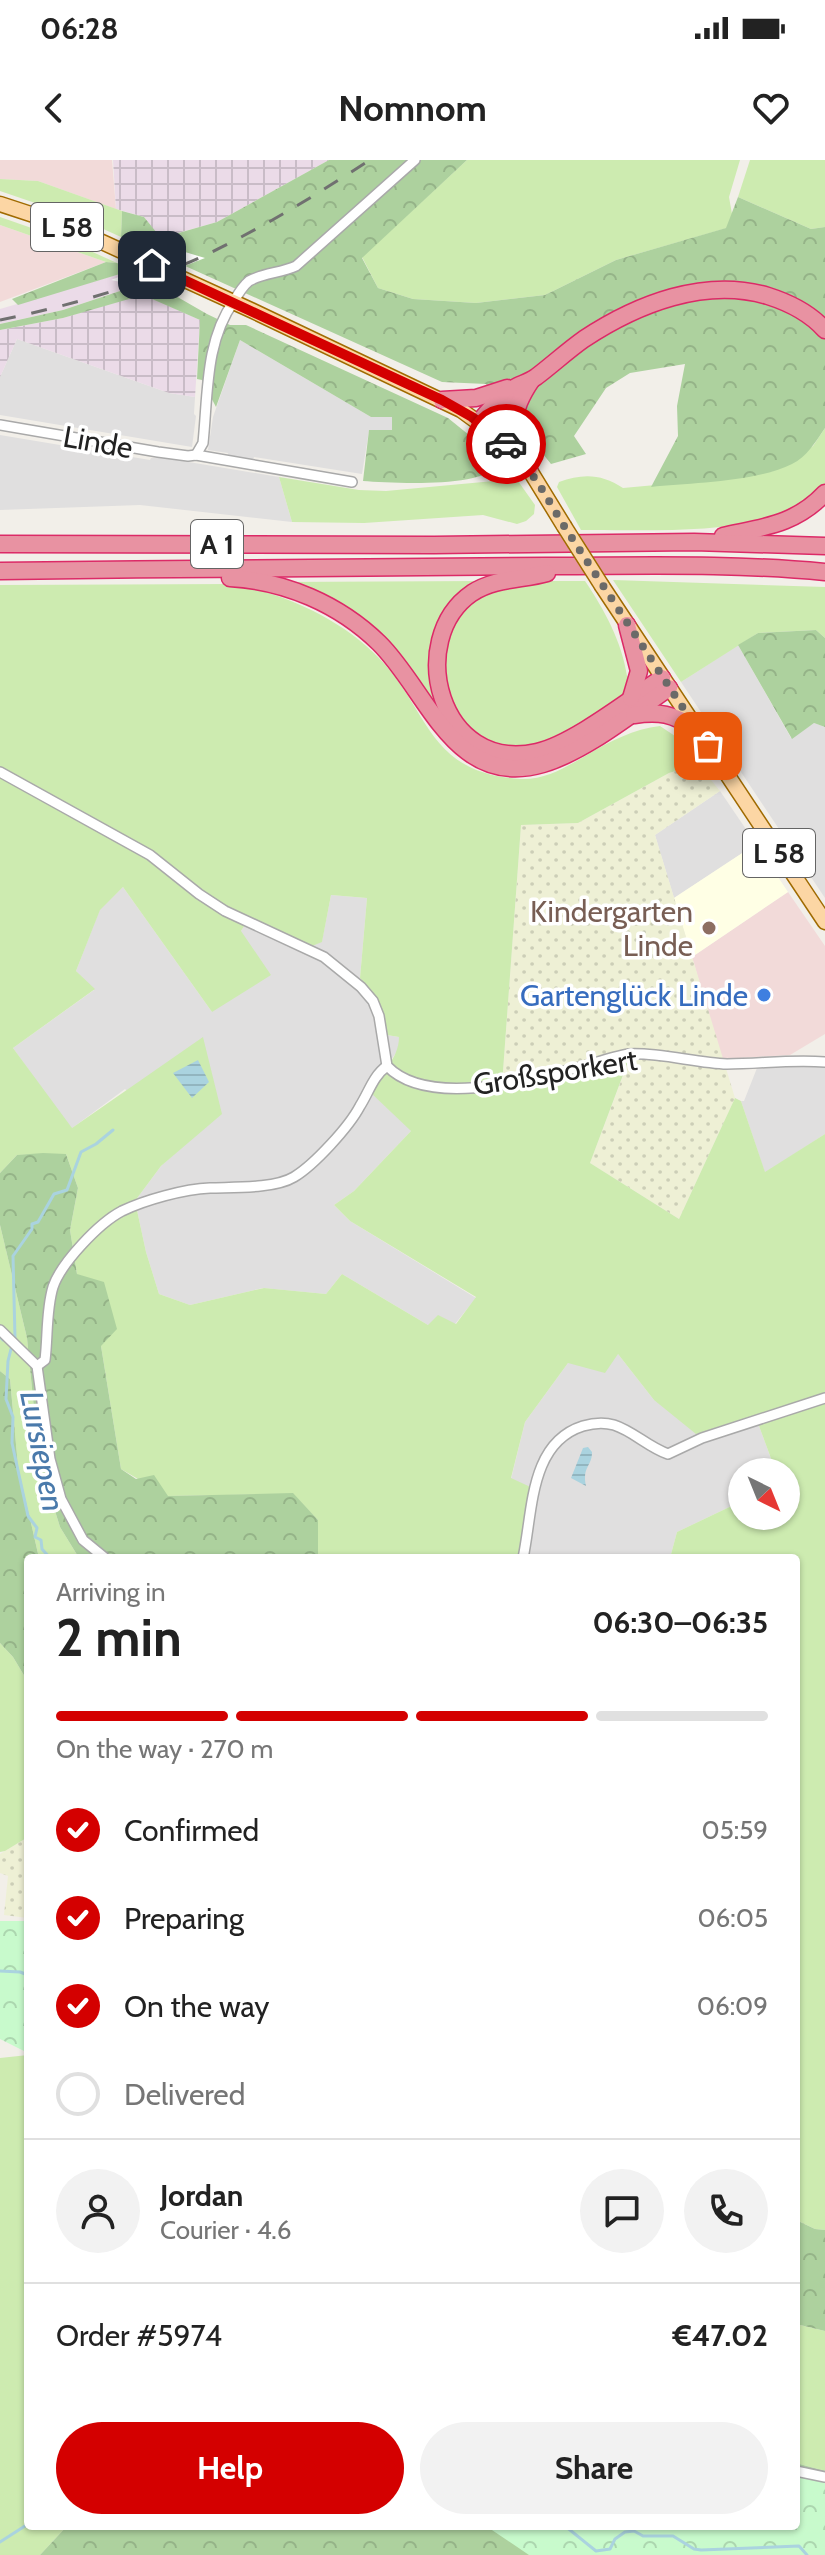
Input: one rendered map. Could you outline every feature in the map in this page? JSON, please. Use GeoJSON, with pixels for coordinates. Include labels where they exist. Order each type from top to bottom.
{"type":"FeatureCollection","features":[{"type":"Feature","properties":{"kind":"highway"},"geometry":{"type":"LineString","coordinates":[[483,425],[532,380],[583,340],[613,322],[669,298],[719,288],[747,290],[802,310],[825,330]]}},
{"type":"Feature","properties":{"kind":"highway"},"geometry":{"type":"LineString","coordinates":[[446,402],[476,398],[503,388],[518,392]]}},
{"type":"Feature","properties":{"kind":"highway"},"geometry":{"type":"LineString","coordinates":[[518,392],[513,429],[529,469]]}},
{"type":"Feature","properties":{"kind":"highway"},"geometry":{"type":"LineString","coordinates":[[694,542],[766,528],[788,520],[812,507],[825,493]]}},
{"type":"Feature","properties":{"kind":"highway","name":"A 1"},"geometry":{"type":"LineString","coordinates":[[0,544],[694,542],[825,546]]}},
{"type":"Feature","properties":{"kind":"highway"},"geometry":{"type":"LineString","coordinates":[[569,566],[535,577],[488,585],[460,603],[444,631],[438,661],[439,686],[448,715],[464,735],[498,753],[541,751],[566,740],[631,698],[666,683]]}},
{"type":"Feature","properties":{"kind":"highway","name":"A 1"},"geometry":{"type":"LineString","coordinates":[[0,571],[569,566],[825,572]]}},
{"type":"Feature","properties":{"kind":"highway"},"geometry":{"type":"LineString","coordinates":[[173,569],[276,584],[338,612],[359,625],[392,657],[455,744],[493,764],[524,767],[555,759],[628,716],[666,683]]}},
{"type":"Feature","properties":{"kind":"highway"},"geometry":{"type":"LineString","coordinates":[[627,625],[639,671],[631,698]]}},
{"type":"Feature","properties":{"kind":"highway"},"geometry":{"type":"LineString","coordinates":[[628,716],[656,712],[679,718],[695,728]]}},
{"type":"Feature","properties":{"kind":"main road","name":"L 58"},"geometry":{"type":"LineString","coordinates":[[0,204],[67,226],[446,402],[483,425],[529,469],[627,625],[825,922]]}},
{"type":"Feature","properties":{"kind":"street"},"geometry":{"type":"LineString","coordinates":[[196,455],[203,443],[214,342],[223,316],[233,302],[251,280],[296,266],[415,160]]}},
{"type":"Feature","properties":{"kind":"street","name":"Linde"},"geometry":{"type":"LineString","coordinates":[[0,425],[352,482]]}},
{"type":"Feature","properties":{"kind":"street"},"geometry":{"type":"LineString","coordinates":[[0,772],[150,855],[225,911],[324,957],[373,1001],[379,1016],[387,1066],[374,1079],[360,1108],[346,1127],[291,1179],[239,1188],[188,1191],[117,1215],[69,1259],[54,1286],[45,1360],[37,1366]]}},
{"type":"Feature","properties":{"kind":"street","name":"Großsporkert"},"geometry":{"type":"LineString","coordinates":[[387,1066],[418,1085],[459,1087],[511,1083],[630,1054],[726,1064],[789,1060],[825,1062]]}},
{"type":"Feature","properties":{"kind":"street"},"geometry":{"type":"LineString","coordinates":[[0,1330],[37,1366],[50,1459],[61,1499],[83,1540],[100,1554]]}},
{"type":"Feature","properties":{"kind":"street"},"geometry":{"type":"LineString","coordinates":[[523,1554],[528,1517],[543,1462],[548,1451],[568,1432],[591,1424],[612,1424],[651,1448],[668,1454],[702,1438],[825,1398]]}},
{"type":"Feature","properties":{"kind":"street"},"geometry":{"type":"LineString","coordinates":[[800,2472],[825,2477]]}},
{"type":"Feature","properties":{"kind":"shaded area"},"geometry":{"type":"Polygon","coordinates":[[[0,160],[112,160],[116,209],[38,181],[0,179],[0,160]]]}},
{"type":"Feature","properties":{"kind":"shaded area"},"geometry":{"type":"Polygon","coordinates":[[[113,160],[329,160],[217,222],[160,238],[144,217],[116,209],[113,160]]]}},
{"type":"Feature","properties":{"kind":"shaded area"},"geometry":{"type":"Polygon","coordinates":[[[0,225],[106,262],[0,302],[0,225]]]}},
{"type":"Feature","properties":{"kind":"shaded area"},"geometry":{"type":"Polygon","coordinates":[[[133,270],[153,280],[63,310],[0,324],[0,309],[133,270]]]}},
{"type":"Feature","properties":{"kind":"shaded area"},"geometry":{"type":"Polygon","coordinates":[[[142,294],[200,320],[195,397],[169,393],[17,339],[0,377],[0,330],[63,318],[142,294]]]}},
{"type":"Feature","properties":{"kind":"shaded area"},"geometry":{"type":"Polygon","coordinates":[[[17,339],[169,393],[195,397],[192,447],[0,415],[0,377],[17,339]]]}},
{"type":"Feature","properties":{"kind":"shaded area"},"geometry":{"type":"Polygon","coordinates":[[[240,340],[371,417],[393,416],[392,430],[369,431],[362,474],[254,457],[252,462],[208,450],[213,417],[240,340]]]}},
{"type":"Feature","properties":{"kind":"shaded area"},"geometry":{"type":"Polygon","coordinates":[[[0,435],[279,477],[292,522],[140,505],[0,510],[0,435]]]}},
{"type":"Feature","properties":{"kind":"shaded area"},"geometry":{"type":"Polygon","coordinates":[[[738,645],[791,738],[814,723],[825,727],[825,898],[681,682],[738,645]]]}},
{"type":"Feature","properties":{"kind":"shaded area"},"geometry":{"type":"Polygon","coordinates":[[[698,764],[720,791],[655,835],[735,1098],[679,1219],[590,1163],[629,1060],[502,1086],[521,825],[578,823],[669,773],[698,764]]]}},
{"type":"Feature","properties":{"kind":"shaded area"},"geometry":{"type":"Polygon","coordinates":[[[720,791],[756,844],[674,898],[655,835],[720,791]]]}},
{"type":"Feature","properties":{"kind":"shaded area","name":"Kindergarten Linde"},"geometry":{"type":"Polygon","coordinates":[[[756,844],[788,892],[692,957],[674,898],[756,844]]]}},
{"type":"Feature","properties":{"kind":"shaded area"},"geometry":{"type":"Polygon","coordinates":[[[123,887],[212,1012],[249,917],[322,941],[331,895],[367,898],[360,978],[375,994],[384,1013],[387,1035],[399,1037],[399,1049],[377,1079],[411,1131],[354,1191],[334,1205],[350,1221],[476,1298],[455,1324],[428,1325],[342,1274],[326,1294],[263,1288],[190,1305],[159,1294],[135,1201],[161,1166],[189,1141],[125,1089],[71,1129],[13,1048],[94,990],[76,971],[100,909],[123,887]]]}},
{"type":"Feature","properties":{"kind":"shaded area","name":"Gartenglück Linde"},"geometry":{"type":"Polygon","coordinates":[[[788,892],[825,946],[825,1034],[790,1055],[722,1059],[692,957],[788,892]]]}},
{"type":"Feature","properties":{"kind":"shaded area"},"geometry":{"type":"Polygon","coordinates":[[[825,1066],[825,1134],[765,1173],[741,1101],[744,1101],[757,1068],[825,1066]]]}},
{"type":"Feature","properties":{"kind":"shaded area"},"geometry":{"type":"Polygon","coordinates":[[[618,1354],[654,1400],[755,1415],[771,1458],[728,1458],[728,1508],[677,1532],[671,1554],[524,1554],[511,1479],[525,1422],[568,1363],[618,1354]]]}},
{"type":"Feature","properties":{"kind":"shaded area"},"geometry":{"type":"Polygon","coordinates":[[[24,1839],[24,1918],[4,1915],[8,1876],[0,1873],[0,1854],[24,1839]]]}},
{"type":"Feature","properties":{"kind":"green space"},"geometry":{"type":"Polygon","coordinates":[[[329,160],[467,160],[362,258],[378,288],[413,299],[476,303],[545,295],[616,260],[726,228],[738,197],[811,229],[825,227],[825,428],[802,457],[778,470],[723,481],[651,487],[678,436],[677,406],[685,364],[630,373],[606,388],[574,436],[586,454],[551,464],[486,384],[442,382],[121,237],[122,211],[144,217],[161,238],[217,222],[329,160]]]}},
{"type":"Feature","properties":{"kind":"green space"},"geometry":{"type":"Polygon","coordinates":[[[467,160],[740,160],[729,197],[732,214],[727,228],[616,260],[545,295],[476,303],[413,299],[378,288],[362,257],[467,160]]]}},
{"type":"Feature","properties":{"kind":"green space"},"geometry":{"type":"Polygon","coordinates":[[[750,160],[825,160],[825,227],[811,229],[738,197],[750,160]]]}},
{"type":"Feature","properties":{"kind":"green space"},"geometry":{"type":"Polygon","coordinates":[[[0,179],[38,181],[122,211],[121,237],[79,218],[0,191],[0,179]]]}},
{"type":"Feature","properties":{"kind":"green space"},"geometry":{"type":"Polygon","coordinates":[[[0,217],[66,240],[117,263],[106,262],[0,225],[0,217]]]}},
{"type":"Feature","properties":{"kind":"green space"},"geometry":{"type":"Polygon","coordinates":[[[106,262],[133,270],[18,305],[12,299],[106,262]]]}},
{"type":"Feature","properties":{"kind":"green space"},"geometry":{"type":"Polygon","coordinates":[[[153,280],[230,325],[246,325],[448,418],[501,463],[491,471],[458,481],[363,481],[369,430],[392,430],[392,417],[371,417],[240,340],[216,407],[202,380],[197,379],[200,320],[143,295],[63,318],[0,330],[0,324],[63,310],[153,280]]]}},
{"type":"Feature","properties":{"kind":"green space"},"geometry":{"type":"Polygon","coordinates":[[[825,428],[824,485],[792,510],[765,519],[735,525],[669,530],[581,530],[557,487],[559,482],[584,476],[608,480],[623,488],[743,477],[773,471],[813,446],[825,428]]]}},
{"type":"Feature","properties":{"kind":"green space"},"geometry":{"type":"Polygon","coordinates":[[[279,477],[359,490],[386,491],[514,479],[535,505],[534,514],[517,524],[483,515],[364,523],[292,522],[279,477]]]}},
{"type":"Feature","properties":{"kind":"green space"},"geometry":{"type":"Polygon","coordinates":[[[613,580],[825,587],[825,638],[816,630],[758,633],[681,682],[613,580]]]}},
{"type":"Feature","properties":{"kind":"green space"},"geometry":{"type":"Polygon","coordinates":[[[482,581],[432,658],[472,746],[567,749],[470,749],[401,661],[279,582],[482,581]]]}},
{"type":"Feature","properties":{"kind":"green space"},"geometry":{"type":"Polygon","coordinates":[[[522,581],[585,581],[611,626],[627,676],[633,680],[625,695],[567,733],[536,746],[505,748],[470,733],[443,685],[445,648],[458,613],[471,600],[522,581]]]}},
{"type":"Feature","properties":{"kind":"green space"},"geometry":{"type":"Polygon","coordinates":[[[234,584],[293,602],[330,620],[364,644],[396,678],[448,752],[466,765],[489,774],[520,779],[547,775],[622,736],[660,726],[684,742],[698,764],[669,773],[578,823],[521,825],[502,1085],[629,1059],[590,1163],[679,1219],[735,1098],[741,1101],[765,1172],[825,1134],[825,2230],[800,2222],[800,1554],[671,1554],[677,1532],[728,1508],[728,1530],[800,1530],[800,1458],[771,1458],[755,1415],[696,1434],[654,1400],[618,1354],[605,1373],[568,1363],[525,1422],[511,1478],[537,1490],[526,1554],[318,1554],[318,1520],[293,1494],[167,1496],[121,1469],[101,1346],[77,1274],[70,1230],[78,1188],[66,1154],[17,1155],[0,1173],[0,585],[234,584]],[[123,887],[100,910],[76,971],[95,989],[13,1048],[72,1128],[203,1037],[222,1114],[161,1166],[135,1201],[159,1294],[190,1305],[264,1288],[326,1294],[342,1274],[428,1325],[438,1315],[456,1324],[476,1297],[350,1221],[334,1205],[354,1191],[411,1131],[371,1093],[396,1053],[399,1037],[387,1035],[379,1004],[360,978],[367,898],[331,895],[322,942],[312,946],[249,918],[241,931],[271,975],[212,1012],[123,887]]]}},
{"type":"Feature","properties":{"kind":"green space"},"geometry":{"type":"Polygon","coordinates":[[[816,630],[825,638],[825,727],[814,723],[792,739],[738,645],[758,633],[816,630]]]}},
{"type":"Feature","properties":{"kind":"green space"},"geometry":{"type":"Polygon","coordinates":[[[66,1154],[78,1188],[70,1230],[77,1274],[104,1282],[117,1329],[101,1346],[121,1469],[136,1479],[154,1475],[168,1496],[293,1493],[318,1520],[318,1554],[77,1554],[60,1527],[39,1459],[27,1338],[0,1225],[0,1173],[17,1155],[66,1154]]]}},
{"type":"Feature","properties":{"kind":"green space"},"geometry":{"type":"Polygon","coordinates":[[[0,1225],[27,1338],[39,1459],[60,1527],[77,1554],[38,1554],[18,1466],[10,1379],[0,1371],[0,1225]]]}},
{"type":"Feature","properties":{"kind":"green space"},"geometry":{"type":"Polygon","coordinates":[[[0,1371],[10,1379],[18,1466],[38,1554],[24,1554],[24,1675],[0,1643],[0,1371]]]}},
{"type":"Feature","properties":{"kind":"green space"},"geometry":{"type":"Polygon","coordinates":[[[0,1643],[24,1675],[24,1839],[0,1852],[0,1643]]]}},
{"type":"Feature","properties":{"kind":"green space"},"geometry":{"type":"Polygon","coordinates":[[[0,1921],[24,1921],[24,2051],[0,2039],[0,1921]]]}},
{"type":"Feature","properties":{"kind":"green space"},"geometry":{"type":"Polygon","coordinates":[[[24,2055],[24,2530],[63,2530],[40,2555],[0,2555],[0,2058],[24,2055]]]}},
{"type":"Feature","properties":{"kind":"green space"},"geometry":{"type":"Polygon","coordinates":[[[800,2222],[825,2230],[825,2331],[800,2325],[800,2222]]]}},
{"type":"Feature","properties":{"kind":"green space"},"geometry":{"type":"Polygon","coordinates":[[[800,2325],[825,2331],[825,2471],[800,2464],[800,2325]]]}},
{"type":"Feature","properties":{"kind":"green space"},"geometry":{"type":"Polygon","coordinates":[[[800,2464],[825,2471],[825,2550],[759,2555],[40,2555],[63,2530],[800,2530],[800,2464]]]}},
{"type":"Feature","properties":{"kind":"green space"},"geometry":{"type":"Polygon","coordinates":[[[800,2477],[825,2482],[825,2555],[529,2555],[492,2530],[800,2530],[800,2477]]]}},
{"type":"Feature","properties":{"kind":"water"},"geometry":{"type":"Polygon","coordinates":[[[198,1060],[209,1082],[192,1098],[173,1073],[198,1060]]]}},
{"type":"Feature","properties":{"kind":"water"},"geometry":{"type":"Polygon","coordinates":[[[588,1447],[592,1452],[585,1474],[586,1486],[571,1478],[583,1448],[588,1447]]]}},
{"type":"Feature","properties":{"kind":"pier"},"geometry":{"type":"Polygon","coordinates":[[[185,252],[205,258],[136,285],[111,280],[185,252]]]}},
{"type":"Feature","properties":{"kind":"waterway"},"geometry":{"type":"LineString","coordinates":[[15,1338],[13,1256],[54,1194],[67,1190],[81,1152],[113,1130]]}},
{"type":"Feature","properties":{"kind":"waterway","name":"Lursiepen"},"geometry":{"type":"LineString","coordinates":[[0,1337],[3,1340]]}},
{"type":"Feature","properties":{"kind":"waterway","name":"Lursiepen"},"geometry":{"type":"LineString","coordinates":[[11,1349],[6,1399],[13,1417],[12,1443],[28,1516],[37,1528],[35,1537],[41,1540],[46,1554]]}},
{"type":"Feature","properties":{"kind":"waterway"},"geometry":{"type":"LineString","coordinates":[[0,1971],[24,1974]]}},
{"type":"Feature","properties":{"kind":"waterway"},"geometry":{"type":"LineString","coordinates":[[0,2542],[24,2527]]}},
{"type":"Feature","properties":{"kind":"waterway"},"geometry":{"type":"LineString","coordinates":[[570,2530],[596,2551],[610,2549],[615,2539],[625,2532],[634,2531],[643,2536],[673,2536],[701,2550],[799,2546],[807,2555]]}},
{"type":"Feature","properties":{"kind":"railway"},"geometry":{"type":"LineString","coordinates":[[0,320],[94,297],[185,264],[276,218],[370,160]]}},
{"type":"Feature","properties":{"kind":"way so far"},"geometry":{"type":"LineString","coordinates":[[506,444],[529,469],[708,746]]}},
{"type":"Feature","properties":{"kind":"place","name":"Kindergarten Linde"},"geometry":{"type":"Point","coordinates":[709,928]}},
{"type":"Feature","properties":{"kind":"place","name":"Gartenglück Linde"},"geometry":{"type":"Point","coordinates":[764,995]}},
{"type":"Feature","properties":{"kind":"route"},"geometry":{"type":"LineString","coordinates":[[152,265],[442,400],[472,417],[506,444]]}}]}
